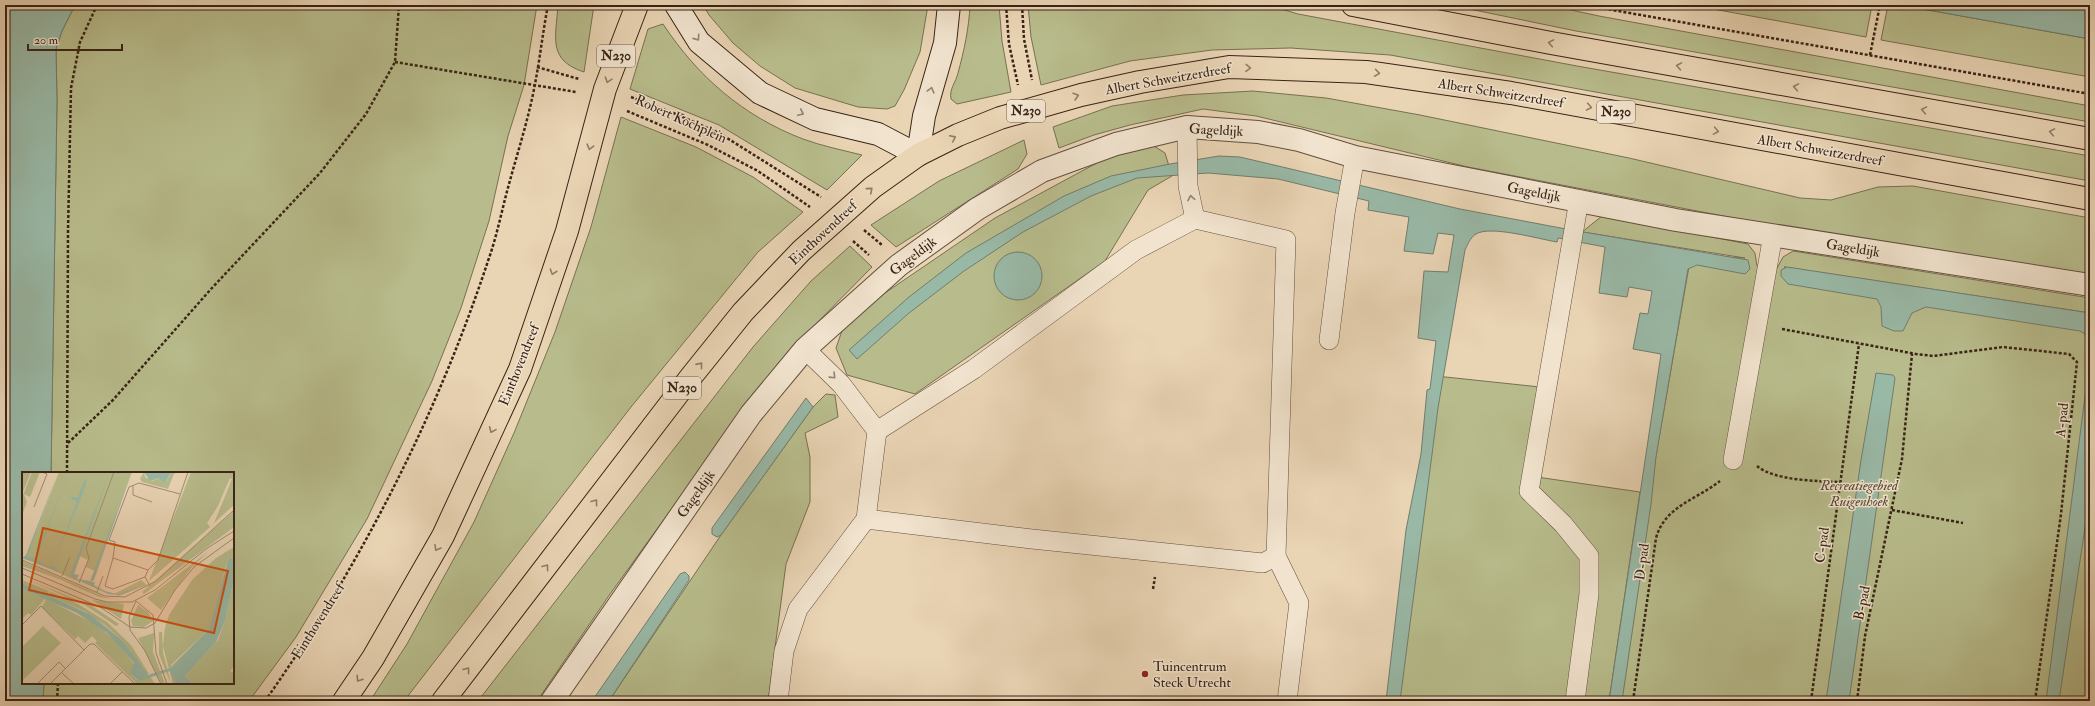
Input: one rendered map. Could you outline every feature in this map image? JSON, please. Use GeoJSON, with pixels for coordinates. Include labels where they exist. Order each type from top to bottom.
{"type":"FeatureCollection","features":[{"type":"Feature","properties":{"kind":"highway","name":"Einthovendreef"},"geometry":{"type":"LineString","coordinates":[[344,701],[373,658],[443,536],[520,369],[567,231],[603,95],[637,5]]}},
{"type":"Feature","properties":{"kind":"highway"},"geometry":{"type":"LineString","coordinates":[[1353,5],[1566,46],[2090,139]]}},
{"type":"Feature","properties":{"kind":"highway","name":"Albert Schweitzerdreef"},"geometry":{"type":"LineString","coordinates":[[918,155],[958,135],[1000,118],[1081,95],[1140,82],[1229,67],[1366,72],[1511,93],[2090,199]]}},
{"type":"Feature","properties":{"kind":"highway","name":"Einthovendreef"},"geometry":{"type":"LineString","coordinates":[[443,701],[685,384],[743,312],[801,251],[873,187],[918,155]]}},
{"type":"Feature","properties":{"kind":"street"},"geometry":{"type":"LineString","coordinates":[[676,5],[699,42],[760,93],[815,119],[878,134],[918,155],[924,116],[945,43],[949,5]]}},
{"type":"Feature","properties":{"kind":"street","name":"Gageldijk"},"geometry":{"type":"LineString","coordinates":[[552,701],[751,414],[805,349],[899,265],[977,209],[1042,171],[1116,144],[1187,127],[1258,132],[1299,140],[1356,157],[1676,220],[2090,285]]}},
{"type":"Feature","properties":{"kind":"lane"},"geometry":{"type":"LineString","coordinates":[[1187,127],[1187,177],[1195,219]]}},
{"type":"Feature","properties":{"kind":"lane"},"geometry":{"type":"LineString","coordinates":[[1329,340],[1345,213],[1356,157]]}},
{"type":"Feature","properties":{"kind":"lane"},"geometry":{"type":"LineString","coordinates":[[1575,701],[1589,594],[1589,556],[1563,524],[1529,491],[1579,200]]}},
{"type":"Feature","properties":{"kind":"lane"},"geometry":{"type":"LineString","coordinates":[[877,431],[974,369],[1136,250],[1195,219],[1286,240],[1276,556],[1299,603],[1287,701]]}},
{"type":"Feature","properties":{"kind":"lane"},"geometry":{"type":"LineString","coordinates":[[1733,460],[1773,235]]}},
{"type":"Feature","properties":{"kind":"lane"},"geometry":{"type":"LineString","coordinates":[[778,701],[784,651],[798,609],[866,519],[877,431],[841,384],[805,349]]}},
{"type":"Feature","properties":{"kind":"lane"},"geometry":{"type":"LineString","coordinates":[[866,519],[1032,539],[1263,563],[1276,556]]}},
{"type":"Feature","properties":{"kind":"path"},"geometry":{"type":"LineString","coordinates":[[67,472],[68,231],[71,88],[80,42],[97,5]]}},
{"type":"Feature","properties":{"kind":"path"},"geometry":{"type":"LineString","coordinates":[[68,443],[113,400],[211,289],[320,173],[366,114],[395,62],[399,5]]}},
{"type":"Feature","properties":{"kind":"path"},"geometry":{"type":"LineString","coordinates":[[537,67],[548,5]]}},
{"type":"Feature","properties":{"kind":"path"},"geometry":{"type":"LineString","coordinates":[[1584,5],[2090,94]]}},
{"type":"Feature","properties":{"kind":"path"},"geometry":{"type":"LineString","coordinates":[[1870,55],[1880,5]]}},
{"type":"Feature","properties":{"kind":"path"},"geometry":{"type":"LineString","coordinates":[[395,62],[535,84],[579,93],[603,95],[708,145],[758,171],[810,206],[837,219],[873,260],[899,265]]}},
{"type":"Feature","properties":{"kind":"path","name":"Einthovendreef"},"geometry":{"type":"LineString","coordinates":[[265,701],[305,644],[363,546],[406,462],[452,361],[489,259],[535,84],[537,67]]}},
{"type":"Feature","properties":{"kind":"path","name":"Robert Kochplein"},"geometry":{"type":"LineString","coordinates":[[537,67],[603,95],[676,114],[718,134],[812,190],[837,219],[872,236],[899,265]]}},
{"type":"Feature","properties":{"kind":"path","name":"A-pad"},"geometry":{"type":"LineString","coordinates":[[1781,328],[1912,354],[1933,356],[2003,347],[2069,354],[2077,362],[2061,514],[2035,701]]}},
{"type":"Feature","properties":{"kind":"path","name":"C-pad"},"geometry":{"type":"LineString","coordinates":[[1811,701],[1860,344]]}},
{"type":"Feature","properties":{"kind":"path","name":"B-pad"},"geometry":{"type":"LineString","coordinates":[[1857,701],[1866,636],[1902,459],[1912,354]]}},
{"type":"Feature","properties":{"kind":"path"},"geometry":{"type":"LineString","coordinates":[[1733,460],[1752,462],[1761,469],[1794,478],[1840,482]]}},
{"type":"Feature","properties":{"kind":"path","name":"D-pad"},"geometry":{"type":"LineString","coordinates":[[1633,701],[1656,538],[1659,527],[1665,518],[1728,475],[1733,460]]}},
{"type":"Feature","properties":{"kind":"path"},"geometry":{"type":"LineString","coordinates":[[1892,510],[1963,523]]}},
{"type":"Feature","properties":{"kind":"path"},"geometry":{"type":"LineString","coordinates":[[57,701],[58,684]]}},
{"type":"Feature","properties":{"kind":"green space"},"geometry":{"type":"Polygon","coordinates":[[[75,5],[537,5],[524,85],[508,136],[489,221],[461,308],[432,381],[367,519],[296,637],[249,701],[43,701],[44,684],[234,684],[234,472],[51,472],[57,101],[56,49],[62,31],[75,5]]]}},
{"type":"Feature","properties":{"kind":"green space"},"geometry":{"type":"Polygon","coordinates":[[[558,5],[594,5],[584,72],[572,67],[564,61],[559,54],[556,46],[558,5]]]}},
{"type":"Feature","properties":{"kind":"green space"},"geometry":{"type":"Polygon","coordinates":[[[703,5],[928,5],[920,52],[904,90],[895,106],[887,109],[858,107],[795,88],[760,66],[733,43],[709,15],[703,5]]]}},
{"type":"Feature","properties":{"kind":"green space"},"geometry":{"type":"Polygon","coordinates":[[[970,5],[999,5],[1002,41],[1011,92],[957,104],[951,99],[951,92],[957,76],[964,48],[969,22],[970,5]]]}},
{"type":"Feature","properties":{"kind":"green space"},"geometry":{"type":"Polygon","coordinates":[[[1028,5],[1268,5],[1298,14],[1577,66],[2090,156],[2090,181],[1390,55],[1291,48],[1212,50],[1130,61],[1041,85],[1031,37],[1028,5]]]}},
{"type":"Feature","properties":{"kind":"green space"},"geometry":{"type":"Polygon","coordinates":[[[1450,5],[1548,5],[1599,16],[2090,106],[2090,122],[1576,31],[1450,5]]]}},
{"type":"Feature","properties":{"kind":"green space"},"geometry":{"type":"Polygon","coordinates":[[[1691,5],[1872,5],[1866,37],[1691,5]]]}},
{"type":"Feature","properties":{"kind":"green space"},"geometry":{"type":"Polygon","coordinates":[[[1888,5],[1900,5],[2090,39],[2090,77],[1881,40],[1888,5]]]}},
{"type":"Feature","properties":{"kind":"green space"},"geometry":{"type":"Polygon","coordinates":[[[663,24],[691,61],[707,78],[724,93],[761,119],[781,130],[803,139],[862,155],[827,190],[719,125],[630,89],[648,29],[663,24]]]}},
{"type":"Feature","properties":{"kind":"green space"},"geometry":{"type":"Polygon","coordinates":[[[1253,91],[1326,98],[1420,115],[1629,158],[1800,198],[1831,200],[1878,187],[1913,186],[2090,218],[2090,274],[1744,220],[1468,167],[1256,116],[1203,109],[1130,125],[1094,135],[1059,148],[1053,127],[1112,106],[1183,95],[1253,91]]]}},
{"type":"Feature","properties":{"kind":"green space"},"geometry":{"type":"Polygon","coordinates":[[[621,117],[696,147],[753,177],[803,212],[758,252],[631,407],[404,701],[370,701],[407,644],[474,522],[514,433],[555,332],[591,227],[621,117]]]}},
{"type":"Feature","properties":{"kind":"green space"},"geometry":{"type":"Polygon","coordinates":[[[1024,140],[1027,154],[1018,169],[896,247],[871,225],[939,181],[1024,140]]]}},
{"type":"Feature","properties":{"kind":"green space"},"geometry":{"type":"Polygon","coordinates":[[[1154,146],[1165,153],[1172,176],[1148,190],[1105,261],[915,394],[847,375],[836,348],[844,325],[885,293],[995,218],[1106,158],[1154,146]]]}},
{"type":"Feature","properties":{"kind":"green space","name":"Recreatiegebied Ruigenhoek"},"geometry":{"type":"Polygon","coordinates":[[[1602,216],[1748,244],[1755,253],[1757,266],[1776,270],[1783,257],[1793,251],[2090,298],[2090,313],[1784,267],[2090,322],[2090,701],[1613,701],[1691,255],[1745,258],[1582,232],[1602,216]]]}},
{"type":"Feature","properties":{"kind":"green space"},"geometry":{"type":"Polygon","coordinates":[[[850,246],[872,267],[805,335],[754,395],[610,594],[537,701],[478,701],[753,347],[811,281],[850,246]]]}},
{"type":"Feature","properties":{"kind":"green space"},"geometry":{"type":"Polygon","coordinates":[[[1436,376],[1540,387],[1530,476],[1640,492],[1609,701],[1392,701],[1436,376]]]}},
{"type":"Feature","properties":{"kind":"green space"},"geometry":{"type":"Polygon","coordinates":[[[826,394],[835,395],[838,417],[805,433],[810,457],[810,502],[786,564],[768,701],[609,701],[721,535],[813,407],[826,394]]]}},
{"type":"Feature","properties":{"kind":"shaded area"},"geometry":{"type":"Polygon","coordinates":[[[5,5],[75,5],[62,31],[56,49],[57,101],[51,472],[22,472],[22,684],[44,684],[43,701],[5,701],[5,5]]]}},
{"type":"Feature","properties":{"kind":"shaded area"},"geometry":{"type":"Polygon","coordinates":[[[1900,5],[2090,5],[2090,39],[1900,5]]]}},
{"type":"Feature","properties":{"kind":"shaded area"},"geometry":{"type":"Polygon","coordinates":[[[1219,156],[1240,157],[1460,209],[1566,229],[1748,260],[1750,269],[1745,274],[1697,265],[1688,269],[1656,457],[1651,504],[1622,701],[1609,701],[1661,354],[1633,349],[1640,313],[1648,314],[1652,291],[1629,287],[1627,297],[1599,293],[1605,247],[1558,238],[1557,242],[1492,231],[1476,234],[1471,239],[1465,250],[1438,408],[1400,701],[1386,701],[1406,530],[1421,454],[1427,390],[1430,389],[1436,341],[1418,338],[1424,271],[1448,272],[1454,235],[1438,233],[1433,254],[1404,251],[1409,217],[1368,210],[1369,201],[1278,179],[1208,173],[1137,178],[1091,196],[1023,232],[964,271],[909,313],[857,359],[849,350],[909,297],[966,253],[1064,196],[1111,176],[1219,156]]]}},
{"type":"Feature","properties":{"kind":"shaded area"},"geometry":{"type":"Polygon","coordinates":[[[1018,252],[1027,254],[1035,259],[1040,267],[1042,276],[1040,285],[1035,293],[1027,298],[1018,300],[1009,298],[1001,293],[996,285],[994,276],[996,267],[1001,259],[1009,254],[1018,252]]]}},
{"type":"Feature","properties":{"kind":"shaded area"},"geometry":{"type":"Polygon","coordinates":[[[1787,267],[2090,313],[2090,337],[2080,331],[1926,307],[1912,313],[1903,331],[1894,331],[1882,326],[1881,307],[1877,299],[1788,284],[1781,276],[1781,270],[1787,267]]]}},
{"type":"Feature","properties":{"kind":"shaded area"},"geometry":{"type":"Polygon","coordinates":[[[2090,357],[2090,494],[2059,701],[2046,701],[2090,357]]]}},
{"type":"Feature","properties":{"kind":"shaded area"},"geometry":{"type":"Polygon","coordinates":[[[1876,373],[1893,375],[1895,378],[1849,701],[1826,701],[1861,460],[1876,373]]]}},
{"type":"Feature","properties":{"kind":"shaded area"},"geometry":{"type":"Polygon","coordinates":[[[806,398],[813,407],[721,535],[717,537],[712,534],[712,528],[806,398]]]}},
{"type":"Feature","properties":{"kind":"shaded area"},"geometry":{"type":"Polygon","coordinates":[[[685,572],[689,576],[689,580],[609,701],[592,701],[680,574],[685,572]]]}},
{"type":"Feature","properties":{"kind":"place","name":"Tuincentrum Steck Utrecht"},"geometry":{"type":"Point","coordinates":[1145,674]}}]}
